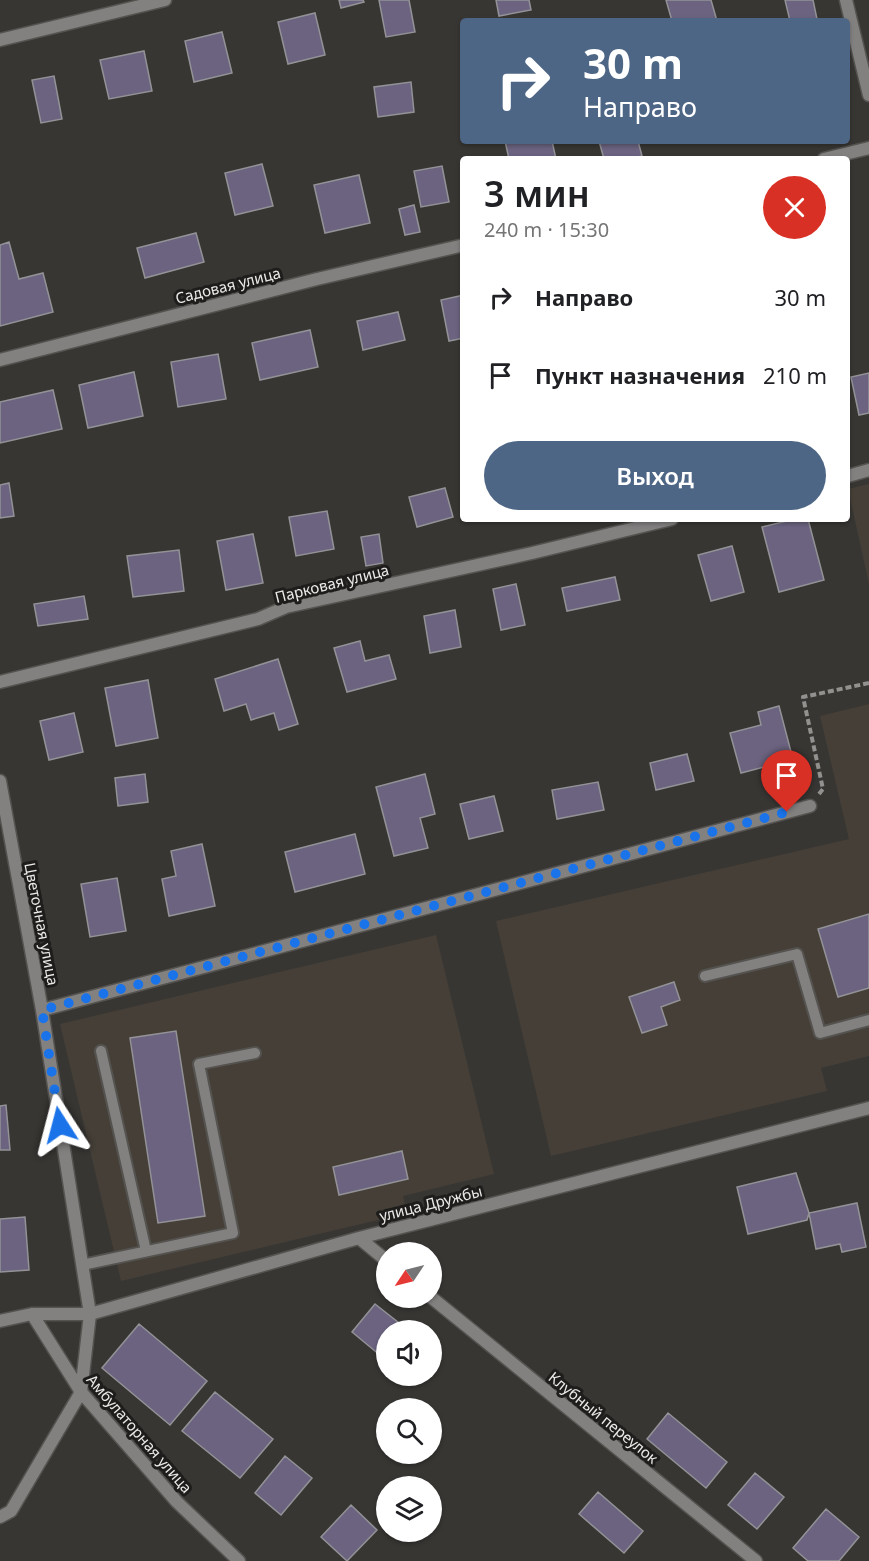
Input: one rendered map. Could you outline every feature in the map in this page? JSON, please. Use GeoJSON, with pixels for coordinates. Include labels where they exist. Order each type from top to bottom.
{"type":"FeatureCollection","features":[{"type":"Feature","properties":{"kind":"street"},"geometry":{"type":"LineString","coordinates":[[0,40],[165,0]]}},
{"type":"Feature","properties":{"kind":"street"},"geometry":{"type":"LineString","coordinates":[[846,0],[869,95]]}},
{"type":"Feature","properties":{"kind":"street"},"geometry":{"type":"LineString","coordinates":[[836,156],[869,148]]}},
{"type":"Feature","properties":{"kind":"street","name":"Садовая улица"},"geometry":{"type":"LineString","coordinates":[[0,360],[460,245]]}},
{"type":"Feature","properties":{"kind":"street"},"geometry":{"type":"LineString","coordinates":[[850,475],[869,470]]}},
{"type":"Feature","properties":{"kind":"street","name":"Парковая улица"},"geometry":{"type":"LineString","coordinates":[[0,682],[258,619],[286,608],[660,522]]}},
{"type":"Feature","properties":{"kind":"street","name":"Цветочная улица"},"geometry":{"type":"LineString","coordinates":[[0,781],[42,1010],[90,1314],[81,1392]]}},
{"type":"Feature","properties":{"kind":"street"},"geometry":{"type":"LineString","coordinates":[[42,1010],[810,806]]}},
{"type":"Feature","properties":{"kind":"street","name":"улица Дружбы"},"geometry":{"type":"LineString","coordinates":[[0,1321],[32,1314],[90,1314],[359,1238],[868,1111]]}},
{"type":"Feature","properties":{"kind":"street"},"geometry":{"type":"LineString","coordinates":[[359,1238],[376,1252]]}},
{"type":"Feature","properties":{"kind":"street","name":"Клубный переулок"},"geometry":{"type":"LineString","coordinates":[[442,1306],[756,1561]]}},
{"type":"Feature","properties":{"kind":"street","name":"Амбулаторная улица"},"geometry":{"type":"LineString","coordinates":[[32,1314],[81,1392],[177,1502],[239,1561]]}},
{"type":"Feature","properties":{"kind":"street"},"geometry":{"type":"LineString","coordinates":[[0,1517],[11,1511],[81,1392]]}},
{"type":"Feature","properties":{"kind":"lane"},"geometry":{"type":"LineString","coordinates":[[705,976],[797,954],[820,1033],[869,1020]]}},
{"type":"Feature","properties":{"kind":"lane"},"geometry":{"type":"LineString","coordinates":[[101,1051],[146,1251]]}},
{"type":"Feature","properties":{"kind":"lane"},"geometry":{"type":"LineString","coordinates":[[82,1264],[233,1233],[199,1064],[255,1053]]}},
{"type":"Feature","properties":{"kind":"path"},"geometry":{"type":"LineString","coordinates":[[810,806],[824,789],[803,697],[869,682]]}},
{"type":"Feature","properties":{"kind":"shaded area"},"geometry":{"type":"Polygon","coordinates":[[[869,484],[869,584],[850,498],[850,489],[869,484]]]}},
{"type":"Feature","properties":{"kind":"shaded area"},"geometry":{"type":"Polygon","coordinates":[[[869,704],[869,1056],[821,1068],[827,1091],[551,1156],[496,921],[849,839],[820,716],[869,704]]]}},
{"type":"Feature","properties":{"kind":"shaded area"},"geometry":{"type":"Polygon","coordinates":[[[436,935],[494,1174],[403,1196],[407,1213],[121,1281],[60,1024],[436,935]]]}},
{"type":"Feature","properties":{"kind":"building"},"geometry":{"type":"Polygon","coordinates":[[[339,0],[363,0],[364,2],[341,8],[339,0]]]}},
{"type":"Feature","properties":{"kind":"building"},"geometry":{"type":"Polygon","coordinates":[[[379,0],[409,0],[415,32],[386,37],[379,0]]]}},
{"type":"Feature","properties":{"kind":"building"},"geometry":{"type":"Polygon","coordinates":[[[496,0],[529,0],[531,10],[499,16],[496,0]]]}},
{"type":"Feature","properties":{"kind":"building"},"geometry":{"type":"Polygon","coordinates":[[[666,0],[711,0],[716,18],[671,18],[666,0]]]}},
{"type":"Feature","properties":{"kind":"building"},"geometry":{"type":"Polygon","coordinates":[[[785,0],[813,0],[817,18],[789,18],[785,0]]]}},
{"type":"Feature","properties":{"kind":"building"},"geometry":{"type":"Polygon","coordinates":[[[315,13],[325,55],[288,64],[278,22],[315,13]]]}},
{"type":"Feature","properties":{"kind":"building"},"geometry":{"type":"Polygon","coordinates":[[[222,32],[232,73],[194,82],[185,41],[222,32]]]}},
{"type":"Feature","properties":{"kind":"building"},"geometry":{"type":"Polygon","coordinates":[[[144,51],[152,91],[109,99],[100,60],[144,51]]]}},
{"type":"Feature","properties":{"kind":"building"},"geometry":{"type":"Polygon","coordinates":[[[54,76],[62,119],[41,123],[32,80],[54,76]]]}},
{"type":"Feature","properties":{"kind":"building"},"geometry":{"type":"Polygon","coordinates":[[[411,82],[414,112],[378,117],[374,87],[411,82]]]}},
{"type":"Feature","properties":{"kind":"building"},"geometry":{"type":"Polygon","coordinates":[[[506,144],[553,144],[555,156],[508,156],[506,144]]]}},
{"type":"Feature","properties":{"kind":"building"},"geometry":{"type":"Polygon","coordinates":[[[600,144],[639,144],[642,156],[603,156],[600,144]]]}},
{"type":"Feature","properties":{"kind":"building"},"geometry":{"type":"Polygon","coordinates":[[[262,164],[273,206],[235,215],[225,173],[262,164]]]}},
{"type":"Feature","properties":{"kind":"building"},"geometry":{"type":"Polygon","coordinates":[[[442,166],[449,202],[421,207],[414,171],[442,166]]]}},
{"type":"Feature","properties":{"kind":"building"},"geometry":{"type":"Polygon","coordinates":[[[359,175],[370,223],[325,233],[314,185],[359,175]]]}},
{"type":"Feature","properties":{"kind":"building"},"geometry":{"type":"Polygon","coordinates":[[[414,205],[420,232],[405,235],[399,209],[414,205]]]}},
{"type":"Feature","properties":{"kind":"building"},"geometry":{"type":"Polygon","coordinates":[[[196,233],[204,262],[145,278],[137,248],[196,233]]]}},
{"type":"Feature","properties":{"kind":"building"},"geometry":{"type":"Polygon","coordinates":[[[9,242],[19,279],[43,273],[53,312],[0,326],[0,245],[9,242]]]}},
{"type":"Feature","properties":{"kind":"building"},"geometry":{"type":"Polygon","coordinates":[[[460,296],[460,339],[449,341],[441,300],[460,296]]]}},
{"type":"Feature","properties":{"kind":"building"},"geometry":{"type":"Polygon","coordinates":[[[398,312],[405,340],[363,350],[357,321],[398,312]]]}},
{"type":"Feature","properties":{"kind":"building"},"geometry":{"type":"Polygon","coordinates":[[[310,330],[318,367],[260,380],[252,343],[310,330]]]}},
{"type":"Feature","properties":{"kind":"building"},"geometry":{"type":"Polygon","coordinates":[[[218,354],[226,399],[178,407],[171,362],[218,354]]]}},
{"type":"Feature","properties":{"kind":"building"},"geometry":{"type":"Polygon","coordinates":[[[134,372],[143,416],[88,428],[79,385],[134,372]]]}},
{"type":"Feature","properties":{"kind":"building"},"geometry":{"type":"Polygon","coordinates":[[[869,373],[869,413],[859,415],[851,377],[869,373]]]}},
{"type":"Feature","properties":{"kind":"building"},"geometry":{"type":"Polygon","coordinates":[[[53,390],[62,429],[0,443],[0,402],[53,390]]]}},
{"type":"Feature","properties":{"kind":"building"},"geometry":{"type":"Polygon","coordinates":[[[9,483],[14,516],[0,518],[0,485],[9,483]]]}},
{"type":"Feature","properties":{"kind":"building"},"geometry":{"type":"Polygon","coordinates":[[[445,488],[453,517],[417,527],[409,497],[445,488]]]}},
{"type":"Feature","properties":{"kind":"building"},"geometry":{"type":"Polygon","coordinates":[[[327,511],[334,549],[296,556],[289,517],[327,511]]]}},
{"type":"Feature","properties":{"kind":"building"},"geometry":{"type":"Polygon","coordinates":[[[783,522],[809,522],[824,580],[779,592],[762,527],[783,522]]]}},
{"type":"Feature","properties":{"kind":"building"},"geometry":{"type":"Polygon","coordinates":[[[253,534],[263,583],[226,590],[217,541],[253,534]]]}},
{"type":"Feature","properties":{"kind":"building"},"geometry":{"type":"Polygon","coordinates":[[[379,534],[383,563],[366,566],[361,537],[379,534]]]}},
{"type":"Feature","properties":{"kind":"building"},"geometry":{"type":"Polygon","coordinates":[[[732,546],[744,592],[711,601],[698,555],[732,546]]]}},
{"type":"Feature","properties":{"kind":"building"},"geometry":{"type":"Polygon","coordinates":[[[179,550],[184,591],[133,597],[127,556],[179,550]]]}},
{"type":"Feature","properties":{"kind":"building"},"geometry":{"type":"Polygon","coordinates":[[[615,577],[620,600],[567,611],[562,588],[615,577]]]}},
{"type":"Feature","properties":{"kind":"building"},"geometry":{"type":"Polygon","coordinates":[[[516,584],[525,625],[501,630],[493,589],[516,584]]]}},
{"type":"Feature","properties":{"kind":"building"},"geometry":{"type":"Polygon","coordinates":[[[84,596],[88,619],[38,626],[34,604],[84,596]]]}},
{"type":"Feature","properties":{"kind":"building"},"geometry":{"type":"Polygon","coordinates":[[[455,610],[461,647],[430,653],[424,616],[455,610]]]}},
{"type":"Feature","properties":{"kind":"building"},"geometry":{"type":"Polygon","coordinates":[[[360,641],[365,661],[389,655],[396,679],[347,692],[334,648],[360,641]]]}},
{"type":"Feature","properties":{"kind":"building"},"geometry":{"type":"Polygon","coordinates":[[[278,659],[298,724],[279,730],[274,713],[251,720],[246,704],[224,711],[215,679],[278,659]]]}},
{"type":"Feature","properties":{"kind":"building"},"geometry":{"type":"Polygon","coordinates":[[[148,680],[158,738],[116,746],[105,688],[148,680]]]}},
{"type":"Feature","properties":{"kind":"building"},"geometry":{"type":"Polygon","coordinates":[[[779,706],[796,771],[774,777],[772,765],[741,773],[730,733],[761,725],[758,712],[779,706]]]}},
{"type":"Feature","properties":{"kind":"building"},"geometry":{"type":"Polygon","coordinates":[[[74,713],[83,752],[49,760],[40,721],[74,713]]]}},
{"type":"Feature","properties":{"kind":"building"},"geometry":{"type":"Polygon","coordinates":[[[687,754],[694,781],[656,790],[650,763],[687,754]]]}},
{"type":"Feature","properties":{"kind":"building"},"geometry":{"type":"Polygon","coordinates":[[[145,774],[148,802],[118,806],[115,778],[145,774]]]}},
{"type":"Feature","properties":{"kind":"building"},"geometry":{"type":"Polygon","coordinates":[[[425,774],[435,814],[420,818],[428,848],[394,856],[376,787],[425,774]]]}},
{"type":"Feature","properties":{"kind":"building"},"geometry":{"type":"Polygon","coordinates":[[[598,782],[604,810],[557,819],[552,790],[598,782]]]}},
{"type":"Feature","properties":{"kind":"building"},"geometry":{"type":"Polygon","coordinates":[[[494,796],[503,831],[469,839],[460,804],[494,796]]]}},
{"type":"Feature","properties":{"kind":"building"},"geometry":{"type":"Polygon","coordinates":[[[355,834],[365,874],[295,892],[285,852],[355,834]]]}},
{"type":"Feature","properties":{"kind":"building"},"geometry":{"type":"Polygon","coordinates":[[[202,844],[215,906],[169,916],[162,879],[176,876],[171,851],[202,844]]]}},
{"type":"Feature","properties":{"kind":"building"},"geometry":{"type":"Polygon","coordinates":[[[117,878],[126,931],[90,937],[81,884],[117,878]]]}},
{"type":"Feature","properties":{"kind":"building"},"geometry":{"type":"Polygon","coordinates":[[[869,914],[869,988],[838,997],[818,929],[869,914]]]}},
{"type":"Feature","properties":{"kind":"building"},"geometry":{"type":"Polygon","coordinates":[[[674,982],[680,1000],[661,1007],[667,1025],[642,1033],[629,997],[674,982]]]}},
{"type":"Feature","properties":{"kind":"building"},"geometry":{"type":"Polygon","coordinates":[[[176,1031],[205,1216],[158,1223],[130,1038],[176,1031]]]}},
{"type":"Feature","properties":{"kind":"building"},"geometry":{"type":"Polygon","coordinates":[[[6,1105],[10,1150],[0,1150],[0,1106],[6,1105]]]}},
{"type":"Feature","properties":{"kind":"building"},"geometry":{"type":"Polygon","coordinates":[[[402,1151],[408,1179],[339,1195],[333,1167],[402,1151]]]}},
{"type":"Feature","properties":{"kind":"building"},"geometry":{"type":"Polygon","coordinates":[[[796,1173],[809,1213],[807,1220],[748,1234],[737,1187],[796,1173]]]}},
{"type":"Feature","properties":{"kind":"building"},"geometry":{"type":"Polygon","coordinates":[[[857,1203],[866,1247],[842,1252],[840,1244],[816,1249],[809,1213],[857,1203]]]}},
{"type":"Feature","properties":{"kind":"building"},"geometry":{"type":"Polygon","coordinates":[[[25,1217],[29,1270],[0,1272],[0,1219],[25,1217]]]}},
{"type":"Feature","properties":{"kind":"building"},"geometry":{"type":"Polygon","coordinates":[[[375,1304],[376,1308],[380,1308],[395,1320],[376,1320],[376,1352],[352,1332],[375,1304]]]}},
{"type":"Feature","properties":{"kind":"building"},"geometry":{"type":"Polygon","coordinates":[[[139,1324],[207,1381],[170,1425],[102,1368],[139,1324]]]}},
{"type":"Feature","properties":{"kind":"building"},"geometry":{"type":"Polygon","coordinates":[[[215,1392],[273,1439],[240,1478],[182,1431],[215,1392]]]}},
{"type":"Feature","properties":{"kind":"building"},"geometry":{"type":"Polygon","coordinates":[[[668,1413],[727,1462],[706,1488],[647,1439],[668,1413]]]}},
{"type":"Feature","properties":{"kind":"building"},"geometry":{"type":"Polygon","coordinates":[[[285,1456],[312,1478],[281,1515],[255,1493],[285,1456]]]}},
{"type":"Feature","properties":{"kind":"building"},"geometry":{"type":"Polygon","coordinates":[[[755,1473],[784,1497],[757,1529],[728,1505],[755,1473]]]}},
{"type":"Feature","properties":{"kind":"building"},"geometry":{"type":"Polygon","coordinates":[[[598,1492],[643,1531],[624,1553],[579,1514],[598,1492]]]}},
{"type":"Feature","properties":{"kind":"building"},"geometry":{"type":"Polygon","coordinates":[[[351,1505],[376,1529],[347,1561],[321,1537],[351,1505]]]}},
{"type":"Feature","properties":{"kind":"building"},"geometry":{"type":"Polygon","coordinates":[[[826,1509],[859,1537],[839,1561],[808,1561],[793,1548],[826,1509]]]}},
{"type":"Feature","properties":{"kind":"route"},"geometry":{"type":"LineString","coordinates":[[60,1125],[42,1010],[787,812]]}}]}
